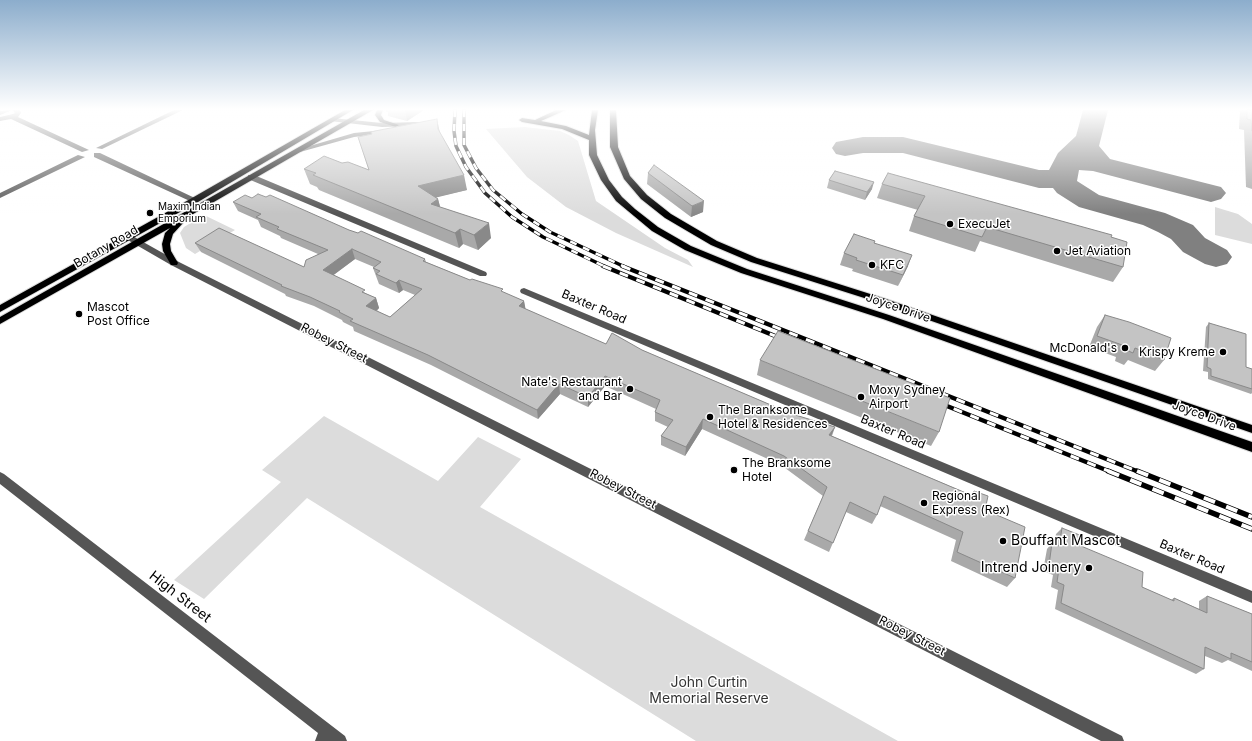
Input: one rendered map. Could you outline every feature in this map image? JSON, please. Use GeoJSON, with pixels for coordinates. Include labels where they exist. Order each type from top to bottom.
{"type":"FeatureCollection","features":[{"type":"Feature","properties":{"kind":"main road","name":"Botany Road"},"geometry":{"type":"LineString","coordinates":[[0,321],[138,243],[199,202],[292,145]]}},
{"type":"Feature","properties":{"kind":"main road","name":"Botany Road"},"geometry":{"type":"LineString","coordinates":[[0,309],[129,238],[251,177],[309,145]]}},
{"type":"Feature","properties":{"kind":"main road","name":"Joyce Drive"},"geometry":{"type":"LineString","coordinates":[[593,145],[595,162],[605,180],[619,199],[655,229],[705,256],[751,273],[894,320],[1252,447]]}},
{"type":"Feature","properties":{"kind":"main road","name":"Joyce Drive"},"geometry":{"type":"LineString","coordinates":[[614,145],[621,166],[635,187],[668,216],[714,243],[754,260],[891,304],[1252,429]]}},
{"type":"Feature","properties":{"kind":"main road"},"geometry":{"type":"LineString","coordinates":[[174,263],[167,251],[166,244],[169,233],[199,202]]}},
{"type":"Feature","properties":{"kind":"street"},"geometry":{"type":"LineString","coordinates":[[73,145],[85,150]]}},
{"type":"Feature","properties":{"kind":"street"},"geometry":{"type":"LineString","coordinates":[[0,196],[81,157],[90,158],[113,145]]}},
{"type":"Feature","properties":{"kind":"street"},"geometry":{"type":"LineString","coordinates":[[300,150],[320,145]]}},
{"type":"Feature","properties":{"kind":"street"},"geometry":{"type":"LineString","coordinates":[[81,157],[79,154],[85,150],[95,147],[99,152],[199,202]]}},
{"type":"Feature","properties":{"kind":"street"},"geometry":{"type":"LineString","coordinates":[[251,177],[483,274]]}},
{"type":"Feature","properties":{"kind":"street","name":"Robey Street"},"geometry":{"type":"LineString","coordinates":[[129,238],[174,263],[1117,741]]}},
{"type":"Feature","properties":{"kind":"street","name":"Baxter Road"},"geometry":{"type":"LineString","coordinates":[[524,291],[1252,597]]}},
{"type":"Feature","properties":{"kind":"street","name":"High Street"},"geometry":{"type":"LineString","coordinates":[[0,477],[330,738]]}},
{"type":"Feature","properties":{"kind":"green space"},"geometry":{"type":"Polygon","coordinates":[[[499,145],[579,145],[596,201],[665,248],[688,260],[693,267],[616,233],[566,207],[527,177],[499,145]]]}},
{"type":"Feature","properties":{"kind":"green space"},"geometry":{"type":"Polygon","coordinates":[[[1215,207],[1238,214],[1252,224],[1252,244],[1215,235],[1215,207]]]}},
{"type":"Feature","properties":{"kind":"green space"},"geometry":{"type":"Polygon","coordinates":[[[204,215],[235,230],[195,254],[186,248],[180,233],[184,227],[204,215]]]}},
{"type":"Feature","properties":{"kind":"green space","name":"John Curtin Memorial Reserve"},"geometry":{"type":"Polygon","coordinates":[[[324,416],[438,481],[478,437],[521,459],[480,507],[898,741],[696,741],[307,498],[204,599],[174,580],[281,482],[262,470],[324,416]]]}},
{"type":"Feature","properties":{"kind":"building"},"geometry":{"type":"Polygon","coordinates":[[[361,145],[447,145],[464,175],[418,186],[438,199],[431,204],[489,223],[474,235],[460,229],[455,233],[313,175],[316,173],[304,169],[324,156],[342,163],[348,162],[369,170],[361,145]]]}},
{"type":"Feature","properties":{"kind":"building"},"geometry":{"type":"Polygon","coordinates":[[[654,165],[704,201],[692,206],[648,173],[654,165]]]}},
{"type":"Feature","properties":{"kind":"building"},"geometry":{"type":"Polygon","coordinates":[[[835,171],[874,182],[867,192],[829,180],[835,171]]]}},
{"type":"Feature","properties":{"kind":"building"},"geometry":{"type":"Polygon","coordinates":[[[888,173],[1112,235],[1111,237],[1127,242],[1123,267],[987,227],[982,237],[914,216],[925,196],[882,184],[888,173]]]}},
{"type":"Feature","properties":{"kind":"building"},"geometry":{"type":"Polygon","coordinates":[[[258,194],[266,197],[270,195],[349,230],[358,233],[361,231],[425,259],[423,261],[470,280],[472,279],[503,289],[501,291],[524,301],[519,306],[606,344],[612,333],[642,350],[792,414],[835,427],[829,435],[973,496],[974,491],[988,496],[985,510],[1025,527],[1015,578],[957,552],[963,532],[884,496],[877,515],[850,502],[833,543],[808,531],[827,487],[784,456],[703,419],[686,447],[661,436],[673,420],[655,412],[660,400],[605,376],[588,397],[559,384],[537,410],[428,355],[350,321],[353,319],[339,312],[340,311],[281,286],[282,285],[195,243],[219,228],[304,267],[306,260],[328,250],[277,229],[279,227],[256,217],[261,214],[233,202],[245,195],[252,198],[258,194]],[[352,249],[323,270],[365,290],[362,292],[376,298],[366,306],[390,317],[422,289],[399,280],[396,283],[376,274],[380,271],[373,268],[381,262],[352,249]]]}},
{"type":"Feature","properties":{"kind":"building"},"geometry":{"type":"Polygon","coordinates":[[[854,234],[875,241],[874,243],[912,255],[903,275],[856,260],[857,258],[844,253],[854,234]]]}},
{"type":"Feature","properties":{"kind":"building"},"geometry":{"type":"Polygon","coordinates":[[[1105,315],[1129,322],[1171,338],[1164,360],[1135,348],[1133,353],[1124,349],[1125,346],[1097,336],[1105,315]]]}},
{"type":"Feature","properties":{"kind":"building","name":"Krispy Kreme"},"geometry":{"type":"Polygon","coordinates":[[[1209,323],[1246,334],[1246,367],[1252,369],[1252,389],[1211,376],[1211,369],[1207,367],[1209,323]]]}},
{"type":"Feature","properties":{"kind":"building"},"geometry":{"type":"Polygon","coordinates":[[[778,331],[950,398],[939,432],[760,360],[778,331]]]}},
{"type":"Feature","properties":{"kind":"building"},"geometry":{"type":"Polygon","coordinates":[[[1062,528],[1082,536],[1081,546],[1143,572],[1142,587],[1174,601],[1174,598],[1207,613],[1207,596],[1252,614],[1252,662],[1231,653],[1231,659],[1205,647],[1204,669],[1061,603],[1064,585],[1057,582],[1059,569],[1049,565],[1052,543],[1059,546],[1062,528]]]}},
{"type":"Feature","properties":{"kind":"taxiway"},"geometry":{"type":"LineString","coordinates":[[845,148],[863,145],[903,145],[1039,179],[1054,179],[1064,174]]}},
{"type":"Feature","properties":{"kind":"taxiway"},"geometry":{"type":"LineString","coordinates":[[1064,174],[1068,159],[1082,145]]}},
{"type":"Feature","properties":{"kind":"taxiway"},"geometry":{"type":"LineString","coordinates":[[1086,145],[1098,162]]}},
{"type":"Feature","properties":{"kind":"taxiway"},"geometry":{"type":"LineString","coordinates":[[1066,167],[1070,163],[1093,163],[1211,193]]}},
{"type":"Feature","properties":{"kind":"taxiway"},"geometry":{"type":"LineString","coordinates":[[1064,174],[1062,180],[1067,187],[1089,201],[1154,219],[1169,225],[1182,232],[1194,245],[1216,257]]}},
{"type":"Feature","properties":{"kind":"railway"},"geometry":{"type":"LineString","coordinates":[[456,145],[466,167],[485,193],[512,217],[543,237],[606,267]]}},
{"type":"Feature","properties":{"kind":"railway"},"geometry":{"type":"LineString","coordinates":[[464,145],[476,168],[493,190],[522,214],[550,232],[625,267]]}},
{"type":"Feature","properties":{"kind":"railway"},"geometry":{"type":"LineString","coordinates":[[603,266],[785,340]]}},
{"type":"Feature","properties":{"kind":"railway"},"geometry":{"type":"LineString","coordinates":[[622,266],[1139,472]]}},
{"type":"Feature","properties":{"kind":"railway"},"geometry":{"type":"LineString","coordinates":[[937,402],[1111,472]]}},
{"type":"Feature","properties":{"kind":"railway"},"geometry":{"type":"LineString","coordinates":[[1108,471],[1252,529]]}},
{"type":"Feature","properties":{"kind":"railway"},"geometry":{"type":"LineString","coordinates":[[1137,471],[1252,517]]}},
{"type":"Feature","properties":{"kind":"place","name":"Maxim Indian Emporium"},"geometry":{"type":"Point","coordinates":[150,213]}},
{"type":"Feature","properties":{"kind":"place","name":"ExecuJet"},"geometry":{"type":"Point","coordinates":[950,224]}},
{"type":"Feature","properties":{"kind":"place","name":"Jet Aviation"},"geometry":{"type":"Point","coordinates":[1057,251]}},
{"type":"Feature","properties":{"kind":"place","name":"KFC"},"geometry":{"type":"Point","coordinates":[872,265]}},
{"type":"Feature","properties":{"kind":"place","name":"Mascot Post Office"},"geometry":{"type":"Point","coordinates":[79,314]}},
{"type":"Feature","properties":{"kind":"place","name":"McDonald's"},"geometry":{"type":"Point","coordinates":[1125,348]}},
{"type":"Feature","properties":{"kind":"place","name":"Krispy Kreme"},"geometry":{"type":"Point","coordinates":[1223,352]}},
{"type":"Feature","properties":{"kind":"place","name":"Nate's Restaurant and Bar"},"geometry":{"type":"Point","coordinates":[630,389]}},
{"type":"Feature","properties":{"kind":"place","name":"Moxy Sydney Airport"},"geometry":{"type":"Point","coordinates":[861,397]}},
{"type":"Feature","properties":{"kind":"place","name":"The Branksome Hotel & Residences"},"geometry":{"type":"Point","coordinates":[710,417]}},
{"type":"Feature","properties":{"kind":"place","name":"The Branksome Hotel"},"geometry":{"type":"Point","coordinates":[734,470]}},
{"type":"Feature","properties":{"kind":"place","name":"Regional Express (Rex)"},"geometry":{"type":"Point","coordinates":[924,503]}},
{"type":"Feature","properties":{"kind":"place","name":"Bouffant Mascot"},"geometry":{"type":"Point","coordinates":[1003,541]}},
{"type":"Feature","properties":{"kind":"place","name":"Intrend Joinery"},"geometry":{"type":"Point","coordinates":[1089,568]}}]}
